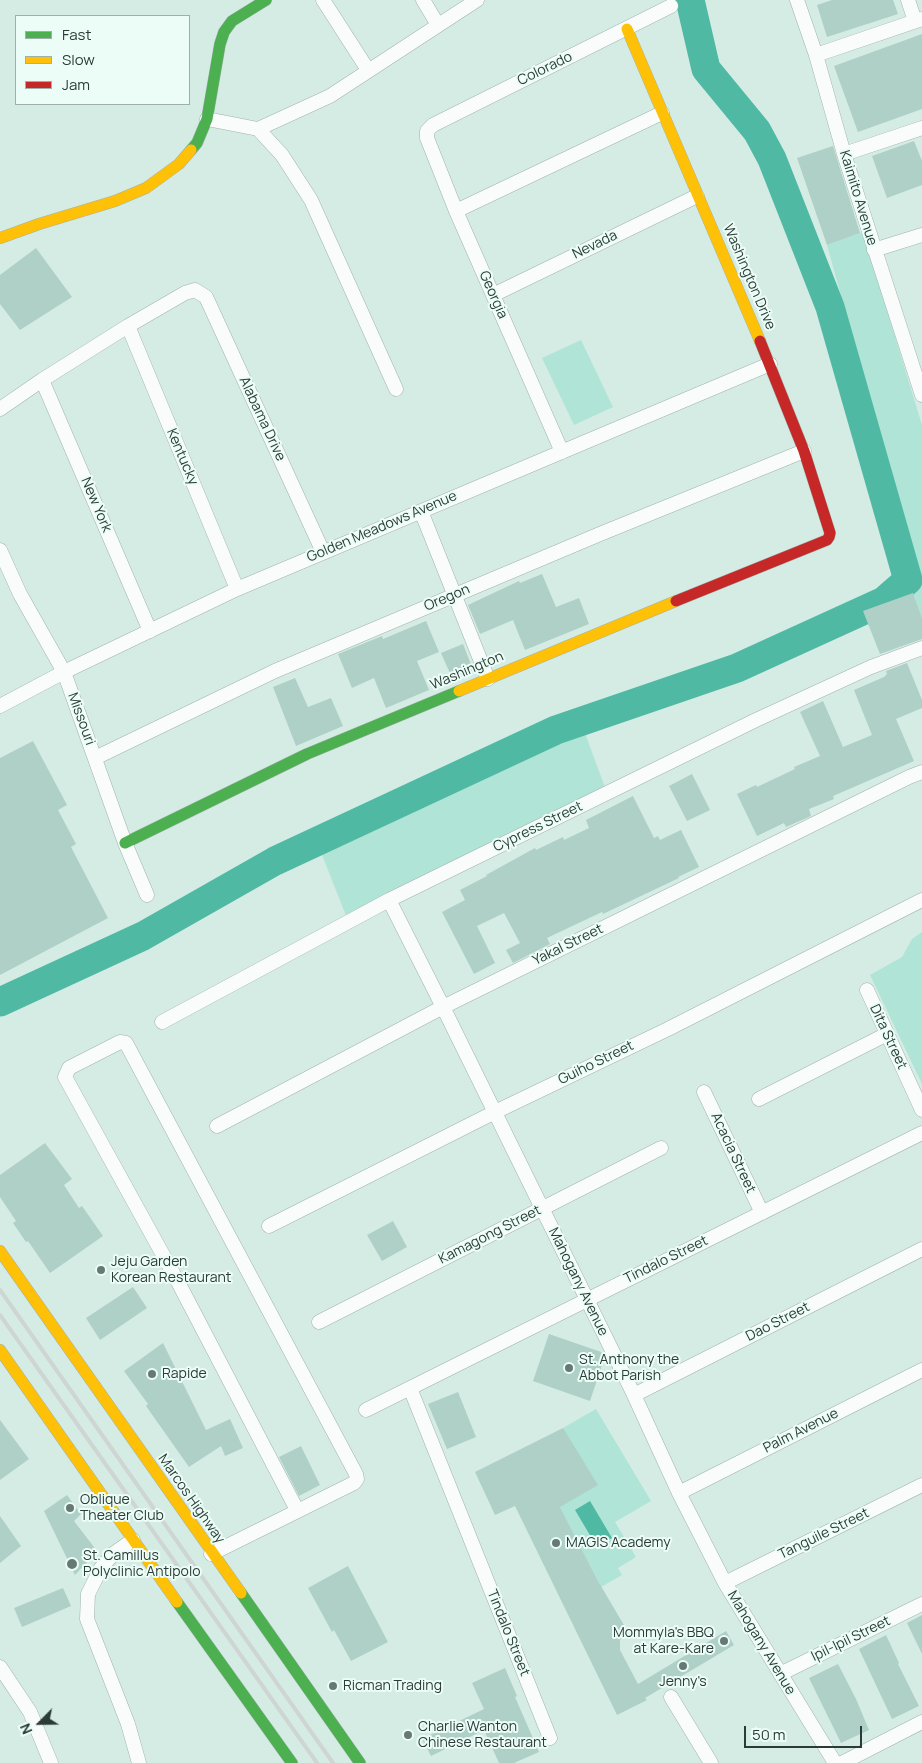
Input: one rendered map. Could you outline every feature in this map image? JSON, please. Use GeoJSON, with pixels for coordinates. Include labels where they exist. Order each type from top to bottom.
{"type":"FeatureCollection","features":[{"type":"Feature","properties":{"kind":"street"},"geometry":{"type":"LineString","coordinates":[[0,238],[115,201],[146,188],[179,164],[197,143],[207,119],[220,44],[224,32],[232,21],[266,0]]}},
{"type":"Feature","properties":{"kind":"street"},"geometry":{"type":"LineString","coordinates":[[323,0],[368,70]]}},
{"type":"Feature","properties":{"kind":"street"},"geometry":{"type":"LineString","coordinates":[[423,0],[438,24]]}},
{"type":"Feature","properties":{"kind":"street"},"geometry":{"type":"LineString","coordinates":[[207,119],[258,129],[330,96],[477,0]]}},
{"type":"Feature","properties":{"kind":"street","name":"Kaimito Avenue"},"geometry":{"type":"LineString","coordinates":[[797,0],[816,55],[874,250],[917,367],[922,395]]}},
{"type":"Feature","properties":{"kind":"street"},"geometry":{"type":"LineString","coordinates":[[816,55],[918,20],[908,0]]}},
{"type":"Feature","properties":{"kind":"street","name":"Colorado"},"geometry":{"type":"LineString","coordinates":[[427,138],[427,131],[433,125],[671,6]]}},
{"type":"Feature","properties":{"kind":"street","name":"Washington Drive"},"geometry":{"type":"LineString","coordinates":[[627,29],[770,364],[804,451],[830,534],[826,540]]}},
{"type":"Feature","properties":{"kind":"street"},"geometry":{"type":"LineString","coordinates":[[456,211],[662,113]]}},
{"type":"Feature","properties":{"kind":"street"},"geometry":{"type":"LineString","coordinates":[[844,154],[922,128]]}},
{"type":"Feature","properties":{"kind":"street"},"geometry":{"type":"LineString","coordinates":[[258,129],[282,155],[311,200],[396,389]]}},
{"type":"Feature","properties":{"kind":"street","name":"Georgia"},"geometry":{"type":"LineString","coordinates":[[427,138],[456,211],[562,452]]}},
{"type":"Feature","properties":{"kind":"street","name":"Nevada"},"geometry":{"type":"LineString","coordinates":[[493,295],[698,196]]}},
{"type":"Feature","properties":{"kind":"street"},"geometry":{"type":"LineString","coordinates":[[874,250],[922,235]]}},
{"type":"Feature","properties":{"kind":"street","name":"Alabama Drive"},"geometry":{"type":"LineString","coordinates":[[128,326],[185,293],[195,290],[206,297],[323,552]]}},
{"type":"Feature","properties":{"kind":"street"},"geometry":{"type":"LineString","coordinates":[[0,409],[128,326]]}},
{"type":"Feature","properties":{"kind":"street","name":"Kentucky"},"geometry":{"type":"LineString","coordinates":[[128,326],[237,589]]}},
{"type":"Feature","properties":{"kind":"street","name":"Golden Meadows Avenue"},"geometry":{"type":"LineString","coordinates":[[0,706],[64,672],[237,589],[770,364]]}},
{"type":"Feature","properties":{"kind":"street","name":"New York"},"geometry":{"type":"LineString","coordinates":[[42,380],[150,631]]}},
{"type":"Feature","properties":{"kind":"street","name":"Oregon"},"geometry":{"type":"LineString","coordinates":[[95,758],[275,671],[804,451]]}},
{"type":"Feature","properties":{"kind":"street"},"geometry":{"type":"LineString","coordinates":[[421,511],[488,679]]}},
{"type":"Feature","properties":{"kind":"street","name":"Washington"},"geometry":{"type":"LineString","coordinates":[[125,843],[307,754],[826,540]]}},
{"type":"Feature","properties":{"kind":"street","name":"Missouri"},"geometry":{"type":"LineString","coordinates":[[0,550],[20,594],[64,672],[125,843],[147,895]]}},
{"type":"Feature","properties":{"kind":"street","name":"Cypress Street"},"geometry":{"type":"LineString","coordinates":[[162,1022],[389,900],[756,720],[871,666],[922,648]]}},
{"type":"Feature","properties":{"kind":"street","name":"Yakal Street"},"geometry":{"type":"LineString","coordinates":[[217,1126],[444,1007],[909,776],[922,772]]}},
{"type":"Feature","properties":{"kind":"street","name":"Mahogany Avenue"},"geometry":{"type":"LineString","coordinates":[[389,900],[444,1007],[634,1395],[679,1493],[725,1583],[835,1763]]}},
{"type":"Feature","properties":{"kind":"street","name":"Guiho Street"},"geometry":{"type":"LineString","coordinates":[[269,1226],[922,900]]}},
{"type":"Feature","properties":{"kind":"street","name":"Dita Street"},"geometry":{"type":"LineString","coordinates":[[867,990],[922,1110]]}},
{"type":"Feature","properties":{"kind":"street"},"geometry":{"type":"LineString","coordinates":[[759,1099],[887,1034]]}},
{"type":"Feature","properties":{"kind":"street"},"geometry":{"type":"LineString","coordinates":[[211,1554],[354,1483],[357,1479],[126,1043],[120,1042],[69,1068],[65,1077],[178,1282],[297,1510]]}},
{"type":"Feature","properties":{"kind":"street","name":"Acacia Street"},"geometry":{"type":"LineString","coordinates":[[704,1092],[762,1213]]}},
{"type":"Feature","properties":{"kind":"street","name":"Tindalo Street"},"geometry":{"type":"LineString","coordinates":[[366,1410],[922,1132]]}},
{"type":"Feature","properties":{"kind":"street","name":"Kamagong Street"},"geometry":{"type":"LineString","coordinates":[[319,1322],[661,1148]]}},
{"type":"Feature","properties":{"kind":"street","name":"Dao Street"},"geometry":{"type":"LineString","coordinates":[[634,1395],[922,1249]]}},
{"type":"Feature","properties":{"kind":"street","name":"Marcos Highway"},"geometry":{"type":"LineString","coordinates":[[0,1251],[211,1554],[360,1763]]}},
{"type":"Feature","properties":{"kind":"street"},"geometry":{"type":"LineString","coordinates":[[1,1352],[292,1763]]}},
{"type":"Feature","properties":{"kind":"street","name":"Palm Avenue"},"geometry":{"type":"LineString","coordinates":[[679,1493],[922,1370]]}},
{"type":"Feature","properties":{"kind":"street","name":"Tindalo Street"},"geometry":{"type":"LineString","coordinates":[[410,1388],[550,1738]]}},
{"type":"Feature","properties":{"kind":"street","name":"Tanguile Street"},"geometry":{"type":"LineString","coordinates":[[725,1583],[922,1485]]}},
{"type":"Feature","properties":{"kind":"street"},"geometry":{"type":"LineString","coordinates":[[133,1540],[113,1554],[101,1568],[88,1594],[88,1619],[128,1724],[139,1763]]}},
{"type":"Feature","properties":{"kind":"street","name":"Ipil-Ipil Street"},"geometry":{"type":"LineString","coordinates":[[780,1674],[922,1604]]}},
{"type":"Feature","properties":{"kind":"street"},"geometry":{"type":"LineString","coordinates":[[0,1666],[30,1712],[51,1763]]}},
{"type":"Feature","properties":{"kind":"street"},"geometry":{"type":"LineString","coordinates":[[671,1698],[711,1763]]}},
{"type":"Feature","properties":{"kind":"street"},"geometry":{"type":"LineString","coordinates":[[842,1763],[922,1722]]}},
{"type":"Feature","properties":{"kind":"shaded area"},"geometry":{"type":"Polygon","coordinates":[[[863,232],[922,425],[922,618],[913,593],[920,580],[827,245],[863,232]]]}},
{"type":"Feature","properties":{"kind":"shaded area"},"geometry":{"type":"Polygon","coordinates":[[[581,340],[613,407],[574,425],[542,358],[581,340]]]}},
{"type":"Feature","properties":{"kind":"shaded area"},"geometry":{"type":"Polygon","coordinates":[[[579,717],[609,798],[350,926],[317,842],[444,777],[579,717]]]}},
{"type":"Feature","properties":{"kind":"shaded area"},"geometry":{"type":"Polygon","coordinates":[[[922,932],[922,1084],[870,975],[902,957],[912,939],[922,932]]]}},
{"type":"Feature","properties":{"kind":"shaded area"},"geometry":{"type":"Polygon","coordinates":[[[596,1409],[651,1501],[615,1522],[636,1557],[618,1568],[622,1575],[601,1587],[560,1507],[563,1428],[596,1409]]]}},
{"type":"Feature","properties":{"kind":"shaded area"},"geometry":{"type":"Polygon","coordinates":[[[590,1501],[612,1538],[597,1547],[575,1510],[590,1501]]]}},
{"type":"Feature","properties":{"kind":"building"},"geometry":{"type":"Polygon","coordinates":[[[832,0],[893,0],[898,14],[827,37],[817,5],[832,0]]]}},
{"type":"Feature","properties":{"kind":"building"},"geometry":{"type":"Polygon","coordinates":[[[922,34],[922,109],[858,132],[834,66],[922,34]]]}},
{"type":"Feature","properties":{"kind":"building"},"geometry":{"type":"Polygon","coordinates":[[[914,141],[922,161],[922,185],[887,198],[872,156],[914,141]]]}},
{"type":"Feature","properties":{"kind":"building"},"geometry":{"type":"Polygon","coordinates":[[[833,146],[860,233],[827,245],[797,158],[833,146]]]}},
{"type":"Feature","properties":{"kind":"building"},"geometry":{"type":"Polygon","coordinates":[[[36,248],[72,297],[20,330],[0,304],[0,275],[36,248]]]}},
{"type":"Feature","properties":{"kind":"building"},"geometry":{"type":"Polygon","coordinates":[[[542,574],[556,607],[579,598],[589,624],[525,650],[513,620],[480,634],[468,605],[519,581],[520,583],[542,574]]]}},
{"type":"Feature","properties":{"kind":"building"},"geometry":{"type":"Polygon","coordinates":[[[913,593],[922,618],[922,639],[880,654],[863,611],[913,593]]]}},
{"type":"Feature","properties":{"kind":"building"},"geometry":{"type":"Polygon","coordinates":[[[426,621],[439,652],[417,661],[429,690],[386,708],[374,678],[352,688],[338,654],[382,636],[383,639],[426,621]]]}},
{"type":"Feature","properties":{"kind":"building"},"geometry":{"type":"Polygon","coordinates":[[[463,644],[474,672],[453,680],[441,653],[463,644]]]}},
{"type":"Feature","properties":{"kind":"building"},"geometry":{"type":"Polygon","coordinates":[[[907,663],[922,700],[922,708],[896,719],[914,761],[833,796],[834,799],[809,809],[811,816],[786,827],[784,823],[757,836],[737,794],[756,785],[757,787],[795,769],[794,767],[820,756],[800,712],[823,701],[843,747],[872,735],[854,690],[884,677],[887,674],[886,671],[907,663]]]}},
{"type":"Feature","properties":{"kind":"building"},"geometry":{"type":"Polygon","coordinates":[[[295,678],[308,707],[331,698],[343,726],[296,746],[273,687],[295,678]]]}},
{"type":"Feature","properties":{"kind":"building"},"geometry":{"type":"Polygon","coordinates":[[[33,741],[67,805],[58,810],[76,844],[71,847],[108,918],[0,975],[0,758],[33,741]]]}},
{"type":"Feature","properties":{"kind":"building"},"geometry":{"type":"Polygon","coordinates":[[[692,774],[710,810],[687,821],[669,786],[692,774]]]}},
{"type":"Feature","properties":{"kind":"building"},"geometry":{"type":"Polygon","coordinates":[[[633,796],[654,838],[658,836],[660,840],[681,830],[699,867],[603,914],[602,912],[547,938],[550,944],[513,963],[506,950],[520,943],[504,913],[477,926],[495,963],[474,974],[442,912],[465,900],[460,890],[535,848],[536,850],[563,837],[564,840],[589,828],[586,820],[633,796]]]}},
{"type":"Feature","properties":{"kind":"building"},"geometry":{"type":"Polygon","coordinates":[[[45,1143],[72,1179],[64,1185],[79,1208],[82,1206],[103,1236],[50,1273],[13,1223],[16,1221],[0,1197],[0,1175],[45,1143]]]}},
{"type":"Feature","properties":{"kind":"building"},"geometry":{"type":"Polygon","coordinates":[[[393,1221],[407,1247],[382,1261],[367,1235],[393,1221]]]}},
{"type":"Feature","properties":{"kind":"building"},"geometry":{"type":"Polygon","coordinates":[[[133,1287],[147,1308],[100,1340],[86,1318],[133,1287]]]}},
{"type":"Feature","properties":{"kind":"building","name":"St. Anthony the Abbot Parish"},"geometry":{"type":"Polygon","coordinates":[[[549,1334],[604,1353],[605,1356],[590,1401],[533,1381],[549,1334]]]}},
{"type":"Feature","properties":{"kind":"building"},"geometry":{"type":"Polygon","coordinates":[[[163,1343],[206,1430],[230,1419],[243,1448],[225,1456],[221,1446],[189,1467],[124,1371],[163,1343]]]}},
{"type":"Feature","properties":{"kind":"building"},"geometry":{"type":"Polygon","coordinates":[[[458,1392],[476,1437],[447,1449],[428,1404],[458,1392]]]}},
{"type":"Feature","properties":{"kind":"building"},"geometry":{"type":"Polygon","coordinates":[[[0,1420],[29,1459],[0,1480],[0,1420]]]}},
{"type":"Feature","properties":{"kind":"building","name":"MAGIS Academy"},"geometry":{"type":"Polygon","coordinates":[[[563,1428],[598,1485],[560,1507],[598,1581],[628,1632],[620,1640],[620,1650],[638,1684],[726,1631],[734,1645],[645,1698],[647,1700],[617,1715],[515,1506],[495,1515],[475,1472],[563,1428]]]}},
{"type":"Feature","properties":{"kind":"building"},"geometry":{"type":"Polygon","coordinates":[[[301,1446],[320,1485],[299,1496],[279,1457],[301,1446]]]}},
{"type":"Feature","properties":{"kind":"building"},"geometry":{"type":"Polygon","coordinates":[[[67,1495],[81,1514],[74,1521],[97,1551],[75,1575],[44,1511],[67,1495]]]}},
{"type":"Feature","properties":{"kind":"building"},"geometry":{"type":"Polygon","coordinates":[[[0,1516],[21,1546],[0,1563],[0,1516]]]}},
{"type":"Feature","properties":{"kind":"building"},"geometry":{"type":"Polygon","coordinates":[[[348,1566],[388,1642],[351,1661],[334,1630],[332,1632],[308,1588],[348,1566]]]}},
{"type":"Feature","properties":{"kind":"building"},"geometry":{"type":"Polygon","coordinates":[[[63,1588],[71,1606],[22,1627],[14,1608],[63,1588]]]}},
{"type":"Feature","properties":{"kind":"building"},"geometry":{"type":"Polygon","coordinates":[[[922,1615],[922,1654],[907,1623],[922,1615]]]}},
{"type":"Feature","properties":{"kind":"building"},"geometry":{"type":"Polygon","coordinates":[[[886,1635],[919,1706],[892,1719],[859,1649],[886,1635]]]}},
{"type":"Feature","properties":{"kind":"building"},"geometry":{"type":"Polygon","coordinates":[[[838,1664],[869,1730],[841,1743],[809,1678],[838,1664]]]}},
{"type":"Feature","properties":{"kind":"building"},"geometry":{"type":"Polygon","coordinates":[[[505,1668],[517,1696],[515,1697],[539,1752],[514,1763],[499,1763],[484,1730],[431,1756],[422,1739],[484,1709],[472,1683],[505,1668]]]}},
{"type":"Feature","properties":{"kind":"waterway"},"geometry":{"type":"LineString","coordinates":[[0,1002],[143,936],[275,861],[556,730],[737,668],[884,601],[908,580],[830,307],[772,159],[757,131],[706,69],[690,0]]}},
{"type":"Feature","properties":{"kind":"railway"},"geometry":{"type":"LineString","coordinates":[[0,1290],[333,1763]]}},
{"type":"Feature","properties":{"kind":"railway"},"geometry":{"type":"LineString","coordinates":[[0,1315],[317,1763]]}},
{"type":"Feature","properties":{"kind":"traffic: fast"},"geometry":{"type":"LineString","coordinates":[[191,150],[197,143],[207,119],[220,44],[224,32],[232,21],[266,0]]}},
{"type":"Feature","properties":{"kind":"traffic: fast"},"geometry":{"type":"LineString","coordinates":[[125,843],[307,754],[459,691]]}},
{"type":"Feature","properties":{"kind":"traffic: fast"},"geometry":{"type":"LineString","coordinates":[[241,1593],[360,1763]]}},
{"type":"Feature","properties":{"kind":"traffic: fast"},"geometry":{"type":"LineString","coordinates":[[177,1602],[292,1763]]}},
{"type":"Feature","properties":{"kind":"traffic: slow"},"geometry":{"type":"LineString","coordinates":[[627,29],[760,341]]}},
{"type":"Feature","properties":{"kind":"traffic: slow"},"geometry":{"type":"LineString","coordinates":[[0,238],[115,201],[146,188],[179,164],[191,150]]}},
{"type":"Feature","properties":{"kind":"traffic: slow"},"geometry":{"type":"LineString","coordinates":[[459,691],[676,601]]}},
{"type":"Feature","properties":{"kind":"traffic: slow"},"geometry":{"type":"LineString","coordinates":[[0,1251],[241,1593]]}},
{"type":"Feature","properties":{"kind":"traffic: slow"},"geometry":{"type":"LineString","coordinates":[[0,1350],[177,1602]]}},
{"type":"Feature","properties":{"kind":"traffic: jam"},"geometry":{"type":"LineString","coordinates":[[676,601],[827,540],[829,537],[830,533],[804,451],[760,341]]}},
{"type":"Feature","properties":{"kind":"place","name":"Jeju Garden Korean Restaurant"},"geometry":{"type":"Point","coordinates":[101,1270]}},
{"type":"Feature","properties":{"kind":"place","name":"St. Anthony the Abbot Parish"},"geometry":{"type":"Point","coordinates":[569,1368]}},
{"type":"Feature","properties":{"kind":"place","name":"Rapide"},"geometry":{"type":"Point","coordinates":[152,1374]}},
{"type":"Feature","properties":{"kind":"place","name":"Oblique Theater Club"},"geometry":{"type":"Point","coordinates":[70,1508]}},
{"type":"Feature","properties":{"kind":"place","name":"MAGIS Academy"},"geometry":{"type":"Point","coordinates":[556,1543]}},
{"type":"Feature","properties":{"kind":"place","name":"St. Camillus Polyclinic Antipolo"},"geometry":{"type":"Point","coordinates":[72,1564]}},
{"type":"Feature","properties":{"kind":"place","name":"Mommyla's BBQ at Kare-Kare"},"geometry":{"type":"Point","coordinates":[724,1641]}},
{"type":"Feature","properties":{"kind":"place","name":"Jenny's"},"geometry":{"type":"Point","coordinates":[683,1666]}},
{"type":"Feature","properties":{"kind":"place","name":"Ricman Trading"},"geometry":{"type":"Point","coordinates":[333,1686]}},
{"type":"Feature","properties":{"kind":"place","name":"Charlie Wanton Chinese Restaurant"},"geometry":{"type":"Point","coordinates":[408,1735]}}]}
